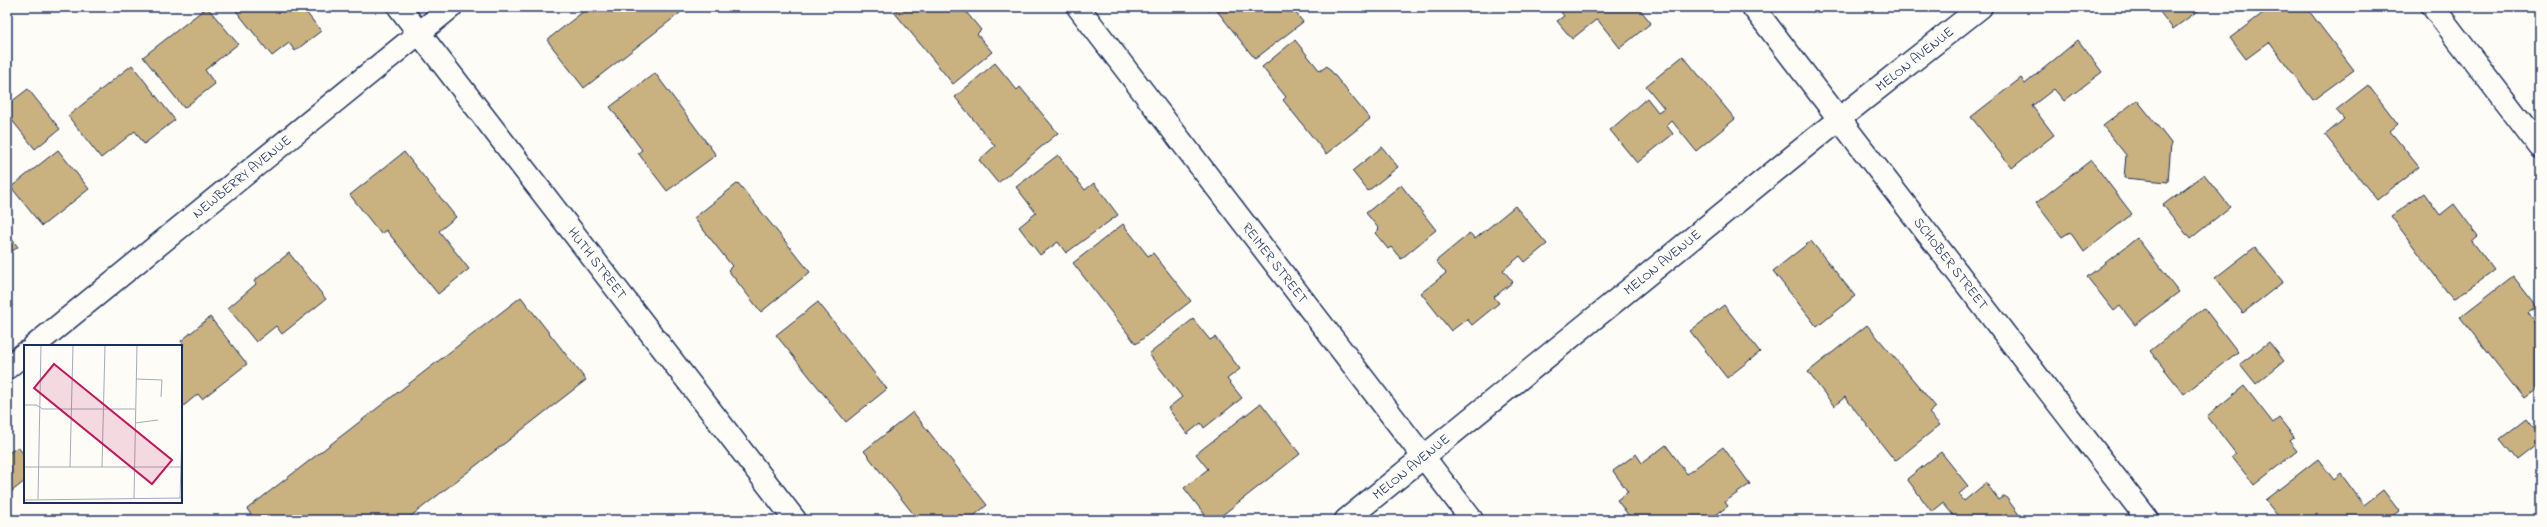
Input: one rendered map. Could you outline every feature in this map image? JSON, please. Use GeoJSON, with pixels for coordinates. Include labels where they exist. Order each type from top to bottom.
{"type":"FeatureCollection","features":[{"type":"Feature","properties":{"kind":"street","name":"HUTH STREET"},"geometry":{"type":"LineString","coordinates":[[399,7],[795,520]]}},
{"type":"Feature","properties":{"kind":"street","name":"NEWBERRY AVENUE"},"geometry":{"type":"LineString","coordinates":[[35,345],[451,7]]}},
{"type":"Feature","properties":{"kind":"street","name":"REIMER STREET"},"geometry":{"type":"LineString","coordinates":[[1078,7],[1472,520]]}},
{"type":"Feature","properties":{"kind":"street","name":"SCHOBER STREET"},"geometry":{"type":"LineString","coordinates":[[1753,7],[2148,520]]}},
{"type":"Feature","properties":{"kind":"street","name":"MELON AVENUE"},"geometry":{"type":"LineString","coordinates":[[1346,520],[1839,119],[1981,7]]}},
{"type":"Feature","properties":{"kind":"street"},"geometry":{"type":"LineString","coordinates":[[2433,7],[2540,147]]}},
{"type":"Feature","properties":{"kind":"street"},"geometry":{"type":"LineString","coordinates":[[7,368],[24,354]]}},
{"type":"Feature","properties":{"kind":"building"},"geometry":{"type":"Polygon","coordinates":[[[207,7],[238,44],[205,70],[215,84],[184,108],[143,57],[207,7]]]}},
{"type":"Feature","properties":{"kind":"building"},"geometry":{"type":"Polygon","coordinates":[[[233,7],[302,7],[321,31],[295,51],[289,43],[272,56],[233,7]]]}},
{"type":"Feature","properties":{"kind":"building"},"geometry":{"type":"Polygon","coordinates":[[[589,7],[675,7],[680,13],[584,88],[547,40],[589,7]]]}},
{"type":"Feature","properties":{"kind":"building"},"geometry":{"type":"Polygon","coordinates":[[[901,7],[962,7],[981,30],[977,34],[992,52],[953,84],[894,12],[901,7]]]}},
{"type":"Feature","properties":{"kind":"building"},"geometry":{"type":"Polygon","coordinates":[[[1206,7],[1214,7],[1209,11],[1206,7]]]}},
{"type":"Feature","properties":{"kind":"building"},"geometry":{"type":"Polygon","coordinates":[[[1214,7],[1291,7],[1303,22],[1255,59],[1214,7]]]}},
{"type":"Feature","properties":{"kind":"building"},"geometry":{"type":"Polygon","coordinates":[[[1557,7],[1638,7],[1651,23],[1620,48],[1597,19],[1572,39],[1557,21],[1564,16],[1557,7]]]}},
{"type":"Feature","properties":{"kind":"building"},"geometry":{"type":"Polygon","coordinates":[[[2156,7],[2203,7],[2173,29],[2156,7]]]}},
{"type":"Feature","properties":{"kind":"building"},"geometry":{"type":"Polygon","coordinates":[[[2271,7],[2306,7],[2354,70],[2313,100],[2269,42],[2246,59],[2230,38],[2271,7]]]}},
{"type":"Feature","properties":{"kind":"building"},"geometry":{"type":"Polygon","coordinates":[[[1295,40],[1320,71],[1327,66],[1370,119],[1326,154],[1283,100],[1286,97],[1262,67],[1295,40]]]}},
{"type":"Feature","properties":{"kind":"building"},"geometry":{"type":"Polygon","coordinates":[[[2078,40],[2102,72],[2064,101],[2054,89],[2032,106],[2054,135],[2012,168],[1971,117],[2021,78],[2025,84],[2078,40]]]}},
{"type":"Feature","properties":{"kind":"building"},"geometry":{"type":"Polygon","coordinates":[[[1683,56],[1735,119],[1696,151],[1672,121],[1667,126],[1673,134],[1637,163],[1610,130],[1647,98],[1658,112],[1664,108],[1646,86],[1683,56]]]}},
{"type":"Feature","properties":{"kind":"building"},"geometry":{"type":"Polygon","coordinates":[[[995,63],[1017,90],[1020,87],[1058,133],[998,183],[979,160],[995,146],[955,97],[995,63]]]}},
{"type":"Feature","properties":{"kind":"building"},"geometry":{"type":"Polygon","coordinates":[[[132,65],[175,120],[144,144],[135,131],[101,158],[68,116],[132,65]]]}},
{"type":"Feature","properties":{"kind":"building"},"geometry":{"type":"Polygon","coordinates":[[[655,73],[716,155],[667,191],[638,153],[642,150],[610,107],[655,73]]]}},
{"type":"Feature","properties":{"kind":"building"},"geometry":{"type":"Polygon","coordinates":[[[2368,85],[2398,124],[2390,131],[2419,167],[2377,200],[2325,135],[2344,119],[2336,110],[2368,85]]]}},
{"type":"Feature","properties":{"kind":"building"},"geometry":{"type":"Polygon","coordinates":[[[28,89],[60,129],[35,149],[7,114],[7,105],[28,89]]]}},
{"type":"Feature","properties":{"kind":"building"},"geometry":{"type":"Polygon","coordinates":[[[2137,100],[2171,143],[2168,182],[2124,178],[2126,155],[2103,126],[2137,100]]]}},
{"type":"Feature","properties":{"kind":"building"},"geometry":{"type":"Polygon","coordinates":[[[1382,147],[1398,167],[1368,191],[1352,171],[1382,147]]]}},
{"type":"Feature","properties":{"kind":"building"},"geometry":{"type":"Polygon","coordinates":[[[58,150],[89,189],[42,226],[11,187],[58,150]]]}},
{"type":"Feature","properties":{"kind":"building"},"geometry":{"type":"Polygon","coordinates":[[[404,152],[456,217],[439,231],[469,269],[438,294],[386,230],[381,234],[350,195],[404,152]]]}},
{"type":"Feature","properties":{"kind":"building"},"geometry":{"type":"Polygon","coordinates":[[[1058,155],[1085,190],[1094,183],[1118,215],[1066,253],[1058,242],[1040,255],[1019,227],[1036,213],[1016,187],[1058,155]]]}},
{"type":"Feature","properties":{"kind":"building"},"geometry":{"type":"Polygon","coordinates":[[[2091,160],[2132,214],[2084,252],[2070,232],[2062,237],[2036,203],[2091,160]]]}},
{"type":"Feature","properties":{"kind":"building"},"geometry":{"type":"Polygon","coordinates":[[[2204,174],[2230,207],[2190,239],[2163,205],[2204,174]]]}},
{"type":"Feature","properties":{"kind":"building"},"geometry":{"type":"Polygon","coordinates":[[[738,183],[810,272],[761,312],[728,270],[732,266],[694,218],[738,183]]]}},
{"type":"Feature","properties":{"kind":"building"},"geometry":{"type":"Polygon","coordinates":[[[1401,185],[1436,230],[1401,259],[1391,247],[1388,249],[1375,233],[1379,229],[1366,213],[1401,185]]]}},
{"type":"Feature","properties":{"kind":"building"},"geometry":{"type":"Polygon","coordinates":[[[2424,193],[2440,215],[2454,204],[2478,236],[2472,241],[2494,270],[2453,300],[2391,216],[2424,193]]]}},
{"type":"Feature","properties":{"kind":"building"},"geometry":{"type":"Polygon","coordinates":[[[1515,206],[1547,244],[1525,262],[1520,256],[1503,270],[1513,282],[1494,297],[1499,303],[1472,325],[1467,319],[1451,331],[1421,293],[1446,273],[1436,261],[1470,233],[1475,239],[1515,206]]]}},
{"type":"Feature","properties":{"kind":"building"},"geometry":{"type":"Polygon","coordinates":[[[1123,224],[1148,256],[1153,253],[1191,301],[1136,344],[1073,263],[1123,224]]]}},
{"type":"Feature","properties":{"kind":"building"},"geometry":{"type":"Polygon","coordinates":[[[7,233],[18,247],[7,255],[7,233]]]}},
{"type":"Feature","properties":{"kind":"building"},"geometry":{"type":"Polygon","coordinates":[[[2137,238],[2179,292],[2135,325],[2120,306],[2114,311],[2087,277],[2137,238]]]}},
{"type":"Feature","properties":{"kind":"building"},"geometry":{"type":"Polygon","coordinates":[[[1811,241],[1855,296],[1817,327],[1773,271],[1811,241]]]}},
{"type":"Feature","properties":{"kind":"building"},"geometry":{"type":"Polygon","coordinates":[[[2255,247],[2283,282],[2243,313],[2215,278],[2255,247]]]}},
{"type":"Feature","properties":{"kind":"building"},"geometry":{"type":"Polygon","coordinates":[[[289,253],[326,299],[282,334],[276,326],[256,342],[228,308],[256,284],[254,281],[289,253]]]}},
{"type":"Feature","properties":{"kind":"building"},"geometry":{"type":"Polygon","coordinates":[[[2513,276],[2537,307],[2528,313],[2540,329],[2540,387],[2524,399],[2460,317],[2513,276]]]}},
{"type":"Feature","properties":{"kind":"building"},"geometry":{"type":"Polygon","coordinates":[[[521,297],[586,380],[406,520],[255,520],[247,509],[521,297]]]}},
{"type":"Feature","properties":{"kind":"building"},"geometry":{"type":"Polygon","coordinates":[[[818,302],[887,389],[846,422],[776,335],[818,302]]]}},
{"type":"Feature","properties":{"kind":"building"},"geometry":{"type":"Polygon","coordinates":[[[1724,305],[1760,352],[1727,378],[1690,331],[1724,305]]]}},
{"type":"Feature","properties":{"kind":"building"},"geometry":{"type":"Polygon","coordinates":[[[2204,308],[2238,352],[2184,394],[2150,351],[2204,308]]]}},
{"type":"Feature","properties":{"kind":"building"},"geometry":{"type":"Polygon","coordinates":[[[210,317],[247,364],[202,399],[198,394],[182,407],[182,346],[184,345],[181,341],[210,317]]]}},
{"type":"Feature","properties":{"kind":"building"},"geometry":{"type":"Polygon","coordinates":[[[1193,319],[1210,340],[1215,337],[1240,369],[1227,379],[1242,398],[1204,428],[1201,423],[1187,434],[1168,408],[1182,397],[1149,354],[1193,319]]]}},
{"type":"Feature","properties":{"kind":"building"},"geometry":{"type":"Polygon","coordinates":[[[1867,325],[1936,407],[1929,413],[1940,425],[1895,461],[1845,397],[1834,406],[1808,372],[1867,325]]]}},
{"type":"Feature","properties":{"kind":"building"},"geometry":{"type":"Polygon","coordinates":[[[2269,342],[2284,361],[2256,384],[2240,364],[2269,342]]]}},
{"type":"Feature","properties":{"kind":"building"},"geometry":{"type":"Polygon","coordinates":[[[2244,386],[2273,423],[2279,418],[2294,437],[2289,441],[2297,451],[2254,485],[2232,457],[2236,454],[2207,416],[2244,386]]]}},
{"type":"Feature","properties":{"kind":"building"},"geometry":{"type":"Polygon","coordinates":[[[1261,403],[1300,454],[1216,520],[1209,520],[1184,488],[1208,469],[1196,454],[1261,403]]]}},
{"type":"Feature","properties":{"kind":"building"},"geometry":{"type":"Polygon","coordinates":[[[913,412],[987,505],[969,520],[918,520],[864,451],[913,412]]]}},
{"type":"Feature","properties":{"kind":"building"},"geometry":{"type":"Polygon","coordinates":[[[2527,418],[2540,435],[2540,442],[2517,460],[2500,439],[2527,418]]]}},
{"type":"Feature","properties":{"kind":"building"},"geometry":{"type":"Polygon","coordinates":[[[1666,445],[1687,474],[1723,447],[1750,484],[1725,502],[1728,506],[1709,520],[1632,520],[1617,500],[1628,492],[1613,471],[1636,454],[1642,463],[1666,445]]]}},
{"type":"Feature","properties":{"kind":"building"},"geometry":{"type":"Polygon","coordinates":[[[18,447],[24,455],[24,482],[7,495],[7,454],[18,447]]]}},
{"type":"Feature","properties":{"kind":"building"},"geometry":{"type":"Polygon","coordinates":[[[1941,452],[1968,486],[1959,494],[1964,501],[1986,483],[1999,500],[2005,496],[2023,520],[1957,520],[1943,503],[1932,512],[1907,479],[1941,452]]]}},
{"type":"Feature","properties":{"kind":"building"},"geometry":{"type":"Polygon","coordinates":[[[2318,459],[2334,480],[2341,474],[2364,505],[2383,490],[2399,511],[2387,520],[2281,520],[2265,500],[2318,459]]]}}]}
